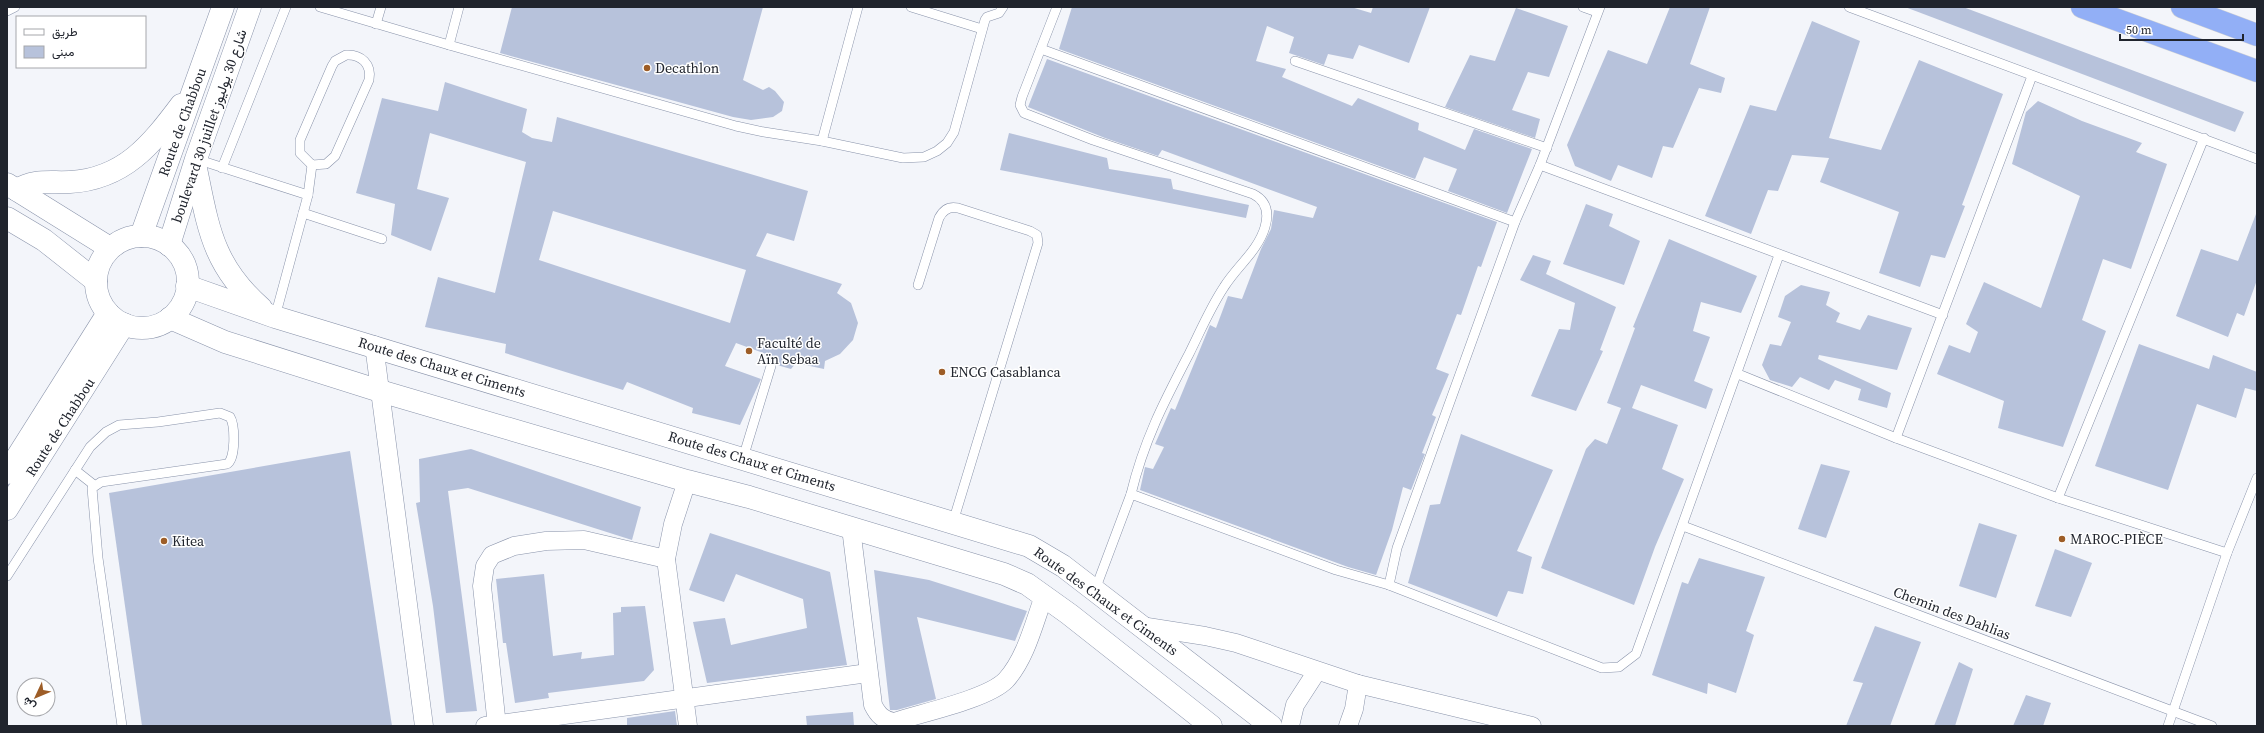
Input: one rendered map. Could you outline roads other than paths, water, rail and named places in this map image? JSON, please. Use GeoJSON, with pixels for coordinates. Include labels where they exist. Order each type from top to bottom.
{"type":"FeatureCollection","features":[{"type":"Feature","properties":{"kind":"highway"},"geometry":{"type":"LineString","coordinates":[[2082,7],[2257,71]]}},
{"type":"Feature","properties":{"kind":"highway"},"geometry":{"type":"LineString","coordinates":[[2182,7],[2257,35]]}},
{"type":"Feature","properties":{"kind":"street","name":"Route de Chabbou"},"geometry":{"type":"LineString","coordinates":[[141,236],[223,7]]}},
{"type":"Feature","properties":{"kind":"street","name":"boulevard 30 juillet شارع 30 يوليوز"},"geometry":{"type":"LineString","coordinates":[[169,245],[195,161],[250,7]]}},
{"type":"Feature","properties":{"kind":"street"},"geometry":{"type":"LineString","coordinates":[[12,187],[37,182],[68,182],[90,179],[121,167],[152,143],[194,88]]}},
{"type":"Feature","properties":{"kind":"street"},"geometry":{"type":"LineString","coordinates":[[195,161],[212,236],[219,257],[241,289],[272,316]]}},
{"type":"Feature","properties":{"kind":"street"},"geometry":{"type":"LineString","coordinates":[[12,187],[110,248]]}},
{"type":"Feature","properties":{"kind":"street"},"geometry":{"type":"LineString","coordinates":[[7,218],[44,240],[96,281]]}},
{"type":"Feature","properties":{"kind":"street"},"geometry":{"type":"LineString","coordinates":[[141,236],[152,238],[169,245],[177,252],[185,268],[187,286],[182,304],[170,318],[151,327],[141,328],[116,318],[100,301],[96,281],[101,260],[110,248],[126,239],[141,236]]}},
{"type":"Feature","properties":{"kind":"street","name":"Route des Chaux et Ciments"},"geometry":{"type":"LineString","coordinates":[[187,286],[272,316],[1017,541],[1038,550],[1095,590],[1271,726]]}},
{"type":"Feature","properties":{"kind":"street","name":"Route de Chabbou"},"geometry":{"type":"LineString","coordinates":[[7,473],[116,318]]}},
{"type":"Feature","properties":{"kind":"street","name":"Route de Chabbou"},"geometry":{"type":"LineString","coordinates":[[7,509],[116,318]]}},
{"type":"Feature","properties":{"kind":"street"},"geometry":{"type":"LineString","coordinates":[[170,318],[225,342],[380,391],[1004,574],[1026,584],[1044,596],[1211,726]]}},
{"type":"Feature","properties":{"kind":"street"},"geometry":{"type":"LineString","coordinates":[[374,346],[424,726]]}},
{"type":"Feature","properties":{"kind":"street"},"geometry":{"type":"LineString","coordinates":[[687,481],[670,536],[666,558],[688,726]]}},
{"type":"Feature","properties":{"kind":"street"},"geometry":{"type":"LineString","coordinates":[[851,528],[872,705],[880,716],[888,721],[894,722],[987,692],[998,687],[1014,669],[1025,647],[1044,596]]}},
{"type":"Feature","properties":{"kind":"street"},"geometry":{"type":"LineString","coordinates":[[666,558],[584,540],[546,541],[514,546],[492,555],[485,566],[482,586],[493,726],[868,673]]}},
{"type":"Feature","properties":{"kind":"street"},"geometry":{"type":"LineString","coordinates":[[1141,626],[1205,636],[1236,643],[1358,684],[1532,726]]}},
{"type":"Feature","properties":{"kind":"street"},"geometry":{"type":"LineString","coordinates":[[1290,726],[1295,705],[1317,671]]}},
{"type":"Feature","properties":{"kind":"street"},"geometry":{"type":"LineString","coordinates":[[1348,726],[1354,709],[1358,684]]}},
{"type":"Feature","properties":{"kind":"lane"},"geometry":{"type":"LineString","coordinates":[[7,11],[14,7]]}},
{"type":"Feature","properties":{"kind":"lane"},"geometry":{"type":"LineString","coordinates":[[222,168],[286,7]]}},
{"type":"Feature","properties":{"kind":"lane"},"geometry":{"type":"LineString","coordinates":[[320,7],[736,126],[822,141],[903,158],[924,157],[938,152],[947,143],[954,132],[982,30],[987,17],[997,15],[1003,7]]}},
{"type":"Feature","properties":{"kind":"lane"},"geometry":{"type":"LineString","coordinates":[[376,24],[381,7]]}},
{"type":"Feature","properties":{"kind":"lane"},"geometry":{"type":"LineString","coordinates":[[449,45],[459,7]]}},
{"type":"Feature","properties":{"kind":"lane"},"geometry":{"type":"LineString","coordinates":[[822,141],[858,7]]}},
{"type":"Feature","properties":{"kind":"lane"},"geometry":{"type":"LineString","coordinates":[[911,7],[982,30]]}},
{"type":"Feature","properties":{"kind":"lane"},"geometry":{"type":"LineString","coordinates":[[1057,7],[1022,97],[1022,110],[1028,116],[1253,194],[1263,201],[1266,208],[1267,217],[1258,244],[1224,286],[1163,403],[1143,449],[1131,494],[1095,590]]}},
{"type":"Feature","properties":{"kind":"lane"},"geometry":{"type":"LineString","coordinates":[[1389,585],[1397,548],[1515,222],[1547,148],[1598,10],[1583,7]]}},
{"type":"Feature","properties":{"kind":"lane"},"geometry":{"type":"LineString","coordinates":[[1849,7],[2257,158]]}},
{"type":"Feature","properties":{"kind":"lane"},"geometry":{"type":"LineString","coordinates":[[1041,49],[1515,222]]}},
{"type":"Feature","properties":{"kind":"lane"},"geometry":{"type":"LineString","coordinates":[[346,55],[357,56],[366,63],[370,74],[369,80],[335,156],[326,164],[312,165],[300,152],[300,140],[335,61],[346,55]]}},
{"type":"Feature","properties":{"kind":"lane"},"geometry":{"type":"LineString","coordinates":[[1295,61],[1547,148]]}},
{"type":"Feature","properties":{"kind":"lane"},"geometry":{"type":"LineString","coordinates":[[1896,438],[2032,76]]}},
{"type":"Feature","properties":{"kind":"lane"},"geometry":{"type":"LineString","coordinates":[[2058,498],[2204,138]]}},
{"type":"Feature","properties":{"kind":"lane"},"geometry":{"type":"LineString","coordinates":[[195,161],[308,195]]}},
{"type":"Feature","properties":{"kind":"lane"},"geometry":{"type":"LineString","coordinates":[[272,316],[308,195],[312,165]]}},
{"type":"Feature","properties":{"kind":"lane"},"geometry":{"type":"LineString","coordinates":[[1540,165],[1943,315]]}},
{"type":"Feature","properties":{"kind":"lane"},"geometry":{"type":"LineString","coordinates":[[918,285],[941,213],[949,208],[958,208],[1030,231],[1037,235],[1038,243],[952,522]]}},
{"type":"Feature","properties":{"kind":"lane"},"geometry":{"type":"LineString","coordinates":[[303,213],[382,239]]}},
{"type":"Feature","properties":{"kind":"lane"},"geometry":{"type":"LineString","coordinates":[[1131,494],[1336,570],[1389,585],[1602,668],[1619,667],[1636,654],[1738,374],[1779,255]]}},
{"type":"Feature","properties":{"kind":"lane"},"geometry":{"type":"LineString","coordinates":[[743,458],[771,366]]}},
{"type":"Feature","properties":{"kind":"lane"},"geometry":{"type":"LineString","coordinates":[[1738,374],[1896,438],[2058,498],[2227,553]]}},
{"type":"Feature","properties":{"kind":"lane"},"geometry":{"type":"LineString","coordinates":[[7,576],[74,470],[94,441],[106,432],[119,425],[158,422],[220,413],[225,414],[232,420],[233,455],[232,460],[228,464],[101,482],[94,485],[91,491],[98,558],[122,726]]}},
{"type":"Feature","properties":{"kind":"lane"},"geometry":{"type":"LineString","coordinates":[[74,470],[94,485]]}},
{"type":"Feature","properties":{"kind":"lane"},"geometry":{"type":"LineString","coordinates":[[2168,726],[2227,553],[2257,478]]}},
{"type":"Feature","properties":{"kind":"lane","name":"Chemin des Dahlias"},"geometry":{"type":"LineString","coordinates":[[1683,526],[2212,726]]}},
{"type":"Feature","properties":{"kind":"place","name":"Decathlon"},"geometry":{"type":"Point","coordinates":[647,68]}},
{"type":"Feature","properties":{"kind":"place","name":"Faculté de Aïn Sebaa"},"geometry":{"type":"Point","coordinates":[749,351]}},
{"type":"Feature","properties":{"kind":"place","name":"ENCG Casablanca"},"geometry":{"type":"Point","coordinates":[942,372]}},
{"type":"Feature","properties":{"kind":"place","name":"MAROC-PIÈCE"},"geometry":{"type":"Point","coordinates":[2062,539]}},
{"type":"Feature","properties":{"kind":"place","name":"Kitea"},"geometry":{"type":"Point","coordinates":[164,541]}}]}
